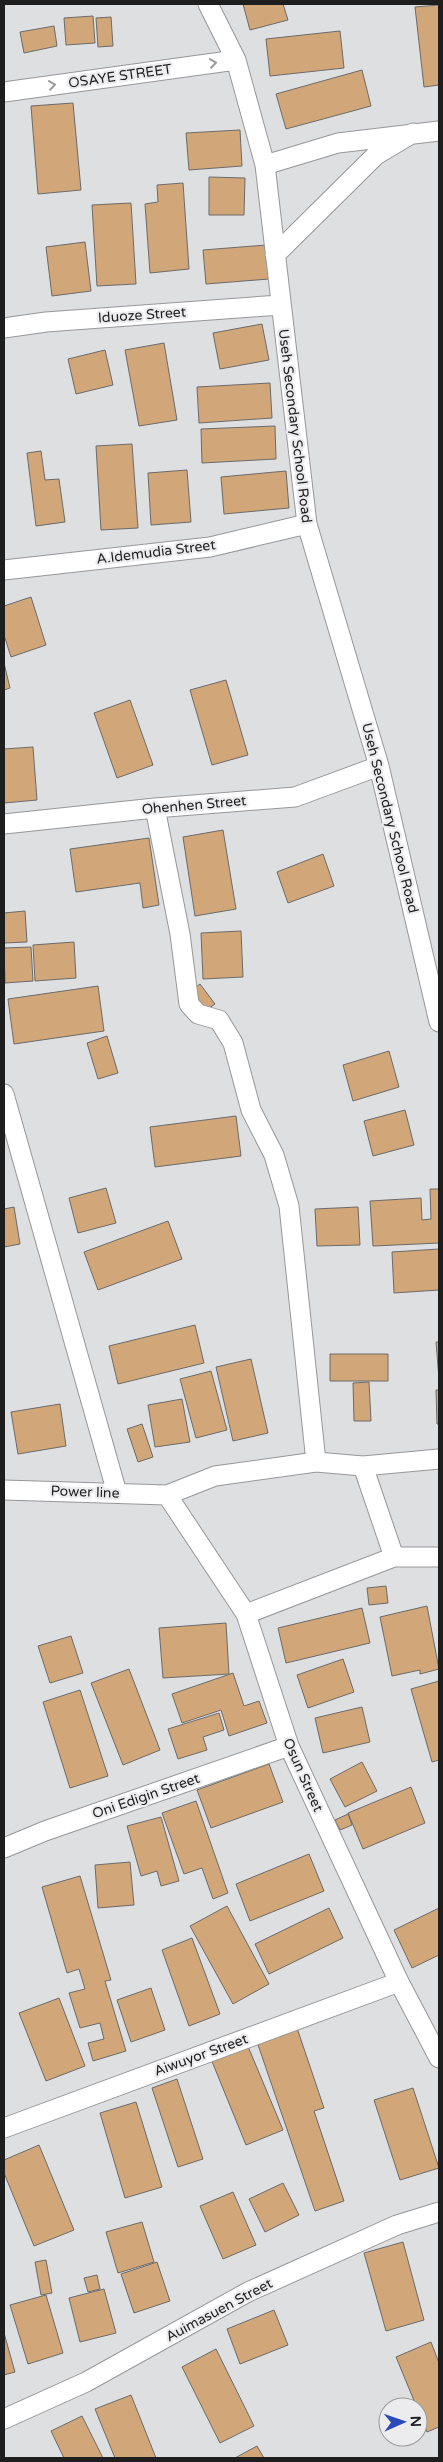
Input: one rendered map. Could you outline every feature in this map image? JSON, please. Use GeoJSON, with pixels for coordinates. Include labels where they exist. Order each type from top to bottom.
{"type":"FeatureCollection","features":[{"type":"Feature","properties":{"kind":"street","name":"Useh Secondary School Road"},"geometry":{"type":"LineString","coordinates":[[208,4],[236,60],[264,165],[307,524],[379,766],[439,1022]]}},
{"type":"Feature","properties":{"kind":"street","name":"OSAYE STREET"},"geometry":{"type":"LineString","coordinates":[[4,92],[236,60]]}},
{"type":"Feature","properties":{"kind":"street"},"geometry":{"type":"LineString","coordinates":[[264,165],[338,143],[439,131]]}},
{"type":"Feature","properties":{"kind":"street"},"geometry":{"type":"LineString","coordinates":[[275,255],[376,155],[413,133]]}},
{"type":"Feature","properties":{"kind":"street","name":"Iduoze Street"},"geometry":{"type":"LineString","coordinates":[[4,328],[46,322],[280,305]]}},
{"type":"Feature","properties":{"kind":"street","name":"A.Idemudia Street"},"geometry":{"type":"LineString","coordinates":[[4,570],[210,547],[307,524]]}},
{"type":"Feature","properties":{"kind":"street","name":"Ohenhen Street"},"geometry":{"type":"LineString","coordinates":[[4,824],[155,808],[296,797],[379,766]]}},
{"type":"Feature","properties":{"kind":"street"},"geometry":{"type":"LineString","coordinates":[[155,808],[180,934],[189,1004],[198,1014],[219,1020],[234,1043],[251,1110],[274,1156],[289,1206],[316,1462]]}},
{"type":"Feature","properties":{"kind":"street"},"geometry":{"type":"LineString","coordinates":[[4,1094],[117,1493]]}},
{"type":"Feature","properties":{"kind":"street"},"geometry":{"type":"LineString","coordinates":[[167,1494],[215,1476],[316,1462],[363,1466],[439,1459]]}},
{"type":"Feature","properties":{"kind":"street"},"geometry":{"type":"LineString","coordinates":[[363,1466],[394,1557]]}},
{"type":"Feature","properties":{"kind":"street","name":"Power line"},"geometry":{"type":"LineString","coordinates":[[4,1490],[167,1494]]}},
{"type":"Feature","properties":{"kind":"street","name":"Osun Street"},"geometry":{"type":"LineString","coordinates":[[167,1494],[246,1614],[289,1746],[399,1982],[439,2058]]}},
{"type":"Feature","properties":{"kind":"street"},"geometry":{"type":"LineString","coordinates":[[246,1614],[394,1557],[439,1557]]}},
{"type":"Feature","properties":{"kind":"street","name":"Oni Edigin Street"},"geometry":{"type":"LineString","coordinates":[[4,1848],[45,1831],[289,1746]]}},
{"type":"Feature","properties":{"kind":"street","name":"Aiwuyor Street"},"geometry":{"type":"LineString","coordinates":[[4,2128],[399,1982]]}},
{"type":"Feature","properties":{"kind":"street","name":"Auimasuen Street"},"geometry":{"type":"LineString","coordinates":[[4,2419],[86,2382],[248,2292],[397,2225],[439,2212]]}},
{"type":"Feature","properties":{"kind":"building"},"geometry":{"type":"Polygon","coordinates":[[[243,4],[283,4],[288,20],[250,30],[243,4]]]}},
{"type":"Feature","properties":{"kind":"building"},"geometry":{"type":"Polygon","coordinates":[[[439,5],[439,85],[424,87],[415,7],[439,5]]]}},
{"type":"Feature","properties":{"kind":"building"},"geometry":{"type":"Polygon","coordinates":[[[93,16],[95,43],[66,45],[64,18],[93,16]]]}},
{"type":"Feature","properties":{"kind":"building"},"geometry":{"type":"Polygon","coordinates":[[[111,17],[113,46],[98,47],[96,18],[111,17]]]}},
{"type":"Feature","properties":{"kind":"building"},"geometry":{"type":"Polygon","coordinates":[[[54,26],[57,46],[24,53],[20,32],[54,26]]]}},
{"type":"Feature","properties":{"kind":"building"},"geometry":{"type":"Polygon","coordinates":[[[340,31],[344,68],[270,76],[266,39],[340,31]]]}},
{"type":"Feature","properties":{"kind":"building"},"geometry":{"type":"Polygon","coordinates":[[[362,70],[371,106],[286,129],[276,94],[362,70]]]}},
{"type":"Feature","properties":{"kind":"building"},"geometry":{"type":"Polygon","coordinates":[[[73,103],[81,190],[38,194],[31,106],[73,103]]]}},
{"type":"Feature","properties":{"kind":"building"},"geometry":{"type":"Polygon","coordinates":[[[240,130],[242,166],[189,170],[186,133],[240,130]]]}},
{"type":"Feature","properties":{"kind":"building"},"geometry":{"type":"Polygon","coordinates":[[[209,177],[245,178],[244,215],[209,215],[209,177]]]}},
{"type":"Feature","properties":{"kind":"building"},"geometry":{"type":"Polygon","coordinates":[[[183,183],[189,269],[150,273],[145,204],[158,202],[157,185],[183,183]]]}},
{"type":"Feature","properties":{"kind":"building"},"geometry":{"type":"Polygon","coordinates":[[[131,203],[136,284],[97,286],[92,205],[131,203]]]}},
{"type":"Feature","properties":{"kind":"building"},"geometry":{"type":"Polygon","coordinates":[[[85,242],[91,291],[52,296],[46,247],[85,242]]]}},
{"type":"Feature","properties":{"kind":"building"},"geometry":{"type":"Polygon","coordinates":[[[266,245],[269,279],[206,284],[203,250],[266,245]]]}},
{"type":"Feature","properties":{"kind":"building"},"geometry":{"type":"Polygon","coordinates":[[[262,324],[269,360],[220,369],[213,333],[262,324]]]}},
{"type":"Feature","properties":{"kind":"building"},"geometry":{"type":"Polygon","coordinates":[[[164,343],[177,420],[139,426],[125,350],[164,343]]]}},
{"type":"Feature","properties":{"kind":"building"},"geometry":{"type":"Polygon","coordinates":[[[105,350],[113,385],[76,394],[68,359],[105,350]]]}},
{"type":"Feature","properties":{"kind":"building"},"geometry":{"type":"Polygon","coordinates":[[[270,383],[272,418],[199,423],[197,387],[270,383]]]}},
{"type":"Feature","properties":{"kind":"building"},"geometry":{"type":"Polygon","coordinates":[[[275,426],[276,459],[202,463],[201,429],[275,426]]]}},
{"type":"Feature","properties":{"kind":"building"},"geometry":{"type":"Polygon","coordinates":[[[132,444],[138,528],[101,530],[96,446],[132,444]]]}},
{"type":"Feature","properties":{"kind":"building"},"geometry":{"type":"Polygon","coordinates":[[[41,451],[45,480],[59,479],[65,522],[36,526],[27,453],[41,451]]]}},
{"type":"Feature","properties":{"kind":"building"},"geometry":{"type":"Polygon","coordinates":[[[187,470],[191,522],[151,525],[148,473],[187,470]]]}},
{"type":"Feature","properties":{"kind":"building"},"geometry":{"type":"Polygon","coordinates":[[[286,471],[289,508],[224,514],[221,477],[286,471]]]}},
{"type":"Feature","properties":{"kind":"building"},"geometry":{"type":"Polygon","coordinates":[[[31,597],[46,645],[11,657],[4,635],[4,606],[31,597]]]}},
{"type":"Feature","properties":{"kind":"building"},"geometry":{"type":"Polygon","coordinates":[[[4,663],[10,688],[4,690],[4,663]]]}},
{"type":"Feature","properties":{"kind":"building"},"geometry":{"type":"Polygon","coordinates":[[[226,680],[248,755],[212,765],[190,690],[226,680]]]}},
{"type":"Feature","properties":{"kind":"building"},"geometry":{"type":"Polygon","coordinates":[[[130,700],[153,765],[117,778],[94,713],[130,700]]]}},
{"type":"Feature","properties":{"kind":"building"},"geometry":{"type":"Polygon","coordinates":[[[33,747],[37,800],[4,803],[4,749],[33,747]]]}},
{"type":"Feature","properties":{"kind":"building"},"geometry":{"type":"Polygon","coordinates":[[[223,830],[236,909],[195,916],[183,837],[223,830]]]}},
{"type":"Feature","properties":{"kind":"building"},"geometry":{"type":"Polygon","coordinates":[[[149,838],[159,905],[143,908],[140,883],[76,892],[70,849],[149,838]]]}},
{"type":"Feature","properties":{"kind":"building"},"geometry":{"type":"Polygon","coordinates":[[[323,854],[334,886],[288,903],[277,872],[323,854]]]}},
{"type":"Feature","properties":{"kind":"building"},"geometry":{"type":"Polygon","coordinates":[[[25,911],[27,942],[4,943],[4,913],[25,911]]]}},
{"type":"Feature","properties":{"kind":"building"},"geometry":{"type":"Polygon","coordinates":[[[241,931],[243,977],[203,979],[201,933],[241,931]]]}},
{"type":"Feature","properties":{"kind":"building"},"geometry":{"type":"Polygon","coordinates":[[[74,942],[76,978],[35,981],[33,945],[74,942]]]}},
{"type":"Feature","properties":{"kind":"building"},"geometry":{"type":"Polygon","coordinates":[[[31,947],[33,981],[5,983],[4,948],[31,947]]]}},
{"type":"Feature","properties":{"kind":"building"},"geometry":{"type":"Polygon","coordinates":[[[200,984],[215,1004],[202,1013],[188,993],[200,984]]]}},
{"type":"Feature","properties":{"kind":"building"},"geometry":{"type":"Polygon","coordinates":[[[98,986],[104,1031],[14,1044],[8,999],[98,986]]]}},
{"type":"Feature","properties":{"kind":"building"},"geometry":{"type":"Polygon","coordinates":[[[107,1036],[118,1073],[98,1079],[87,1043],[107,1036]]]}},
{"type":"Feature","properties":{"kind":"building"},"geometry":{"type":"Polygon","coordinates":[[[389,1051],[399,1087],[353,1101],[343,1065],[389,1051]]]}},
{"type":"Feature","properties":{"kind":"building"},"geometry":{"type":"Polygon","coordinates":[[[405,1110],[414,1145],[373,1156],[364,1121],[405,1110]]]}},
{"type":"Feature","properties":{"kind":"building"},"geometry":{"type":"Polygon","coordinates":[[[236,1116],[241,1156],[155,1167],[150,1127],[236,1116]]]}},
{"type":"Feature","properties":{"kind":"building"},"geometry":{"type":"Polygon","coordinates":[[[106,1188],[116,1223],[78,1233],[69,1198],[106,1188]]]}},
{"type":"Feature","properties":{"kind":"building"},"geometry":{"type":"Polygon","coordinates":[[[430,1189],[439,1189],[439,1243],[373,1246],[370,1201],[421,1198],[422,1220],[431,1219],[430,1189]]]}},
{"type":"Feature","properties":{"kind":"building"},"geometry":{"type":"Polygon","coordinates":[[[14,1207],[20,1244],[4,1247],[4,1209],[14,1207]]]}},
{"type":"Feature","properties":{"kind":"building"},"geometry":{"type":"Polygon","coordinates":[[[358,1207],[360,1245],[317,1246],[315,1209],[358,1207]]]}},
{"type":"Feature","properties":{"kind":"building"},"geometry":{"type":"Polygon","coordinates":[[[168,1221],[182,1259],[98,1290],[84,1252],[168,1221]]]}},
{"type":"Feature","properties":{"kind":"building"},"geometry":{"type":"Polygon","coordinates":[[[439,1249],[439,1290],[394,1293],[392,1252],[439,1249]]]}},
{"type":"Feature","properties":{"kind":"building"},"geometry":{"type":"Polygon","coordinates":[[[195,1325],[204,1363],[118,1384],[109,1346],[195,1325]]]}},
{"type":"Feature","properties":{"kind":"building"},"geometry":{"type":"Polygon","coordinates":[[[436,1342],[439,1342],[439,1379],[436,1342]]]}},
{"type":"Feature","properties":{"kind":"building"},"geometry":{"type":"Polygon","coordinates":[[[330,1354],[388,1354],[388,1381],[330,1381],[330,1354]]]}},
{"type":"Feature","properties":{"kind":"building"},"geometry":{"type":"Polygon","coordinates":[[[251,1359],[268,1433],[233,1441],[216,1367],[251,1359]]]}},
{"type":"Feature","properties":{"kind":"building"},"geometry":{"type":"Polygon","coordinates":[[[211,1371],[227,1430],[196,1438],[180,1379],[211,1371]]]}},
{"type":"Feature","properties":{"kind":"building"},"geometry":{"type":"Polygon","coordinates":[[[369,1382],[371,1421],[354,1421],[353,1383],[369,1382]]]}},
{"type":"Feature","properties":{"kind":"building"},"geometry":{"type":"Polygon","coordinates":[[[436,1390],[439,1390],[439,1424],[437,1424],[436,1390]]]}},
{"type":"Feature","properties":{"kind":"building"},"geometry":{"type":"Polygon","coordinates":[[[182,1399],[190,1442],[155,1447],[148,1405],[182,1399]]]}},
{"type":"Feature","properties":{"kind":"building"},"geometry":{"type":"Polygon","coordinates":[[[60,1404],[66,1446],[18,1454],[11,1412],[60,1404]]]}},
{"type":"Feature","properties":{"kind":"building"},"geometry":{"type":"Polygon","coordinates":[[[142,1424],[153,1457],[138,1462],[127,1429],[142,1424]]]}},
{"type":"Feature","properties":{"kind":"building"},"geometry":{"type":"Polygon","coordinates":[[[386,1586],[388,1603],[369,1605],[367,1588],[386,1586]]]}},
{"type":"Feature","properties":{"kind":"building"},"geometry":{"type":"Polygon","coordinates":[[[427,1606],[439,1669],[420,1674],[420,1670],[392,1676],[380,1617],[427,1606]]]}},
{"type":"Feature","properties":{"kind":"building"},"geometry":{"type":"Polygon","coordinates":[[[362,1608],[370,1643],[286,1663],[278,1628],[362,1608]]]}},
{"type":"Feature","properties":{"kind":"building"},"geometry":{"type":"Polygon","coordinates":[[[226,1623],[229,1674],[163,1678],[159,1628],[226,1623]]]}},
{"type":"Feature","properties":{"kind":"building"},"geometry":{"type":"Polygon","coordinates":[[[71,1636],[83,1673],[50,1683],[38,1646],[71,1636]]]}},
{"type":"Feature","properties":{"kind":"building"},"geometry":{"type":"Polygon","coordinates":[[[343,1659],[354,1692],[308,1708],[297,1675],[343,1659]]]}},
{"type":"Feature","properties":{"kind":"building"},"geometry":{"type":"Polygon","coordinates":[[[129,1669],[160,1750],[123,1765],[91,1683],[129,1669]]]}},
{"type":"Feature","properties":{"kind":"building"},"geometry":{"type":"Polygon","coordinates":[[[233,1673],[244,1706],[259,1701],[267,1723],[229,1736],[221,1710],[182,1723],[172,1694],[233,1673]]]}},
{"type":"Feature","properties":{"kind":"building"},"geometry":{"type":"Polygon","coordinates":[[[439,1681],[439,1760],[432,1762],[411,1689],[439,1681]]]}},
{"type":"Feature","properties":{"kind":"building"},"geometry":{"type":"Polygon","coordinates":[[[80,1690],[108,1776],[70,1788],[43,1702],[80,1690]]]}},
{"type":"Feature","properties":{"kind":"building"},"geometry":{"type":"Polygon","coordinates":[[[362,1707],[370,1742],[323,1753],[315,1718],[362,1707]]]}},
{"type":"Feature","properties":{"kind":"building"},"geometry":{"type":"Polygon","coordinates":[[[219,1713],[224,1730],[203,1737],[207,1750],[178,1759],[168,1729],[219,1713]]]}},
{"type":"Feature","properties":{"kind":"building"},"geometry":{"type":"Polygon","coordinates":[[[362,1762],[377,1791],[345,1807],[330,1779],[362,1762]]]}},
{"type":"Feature","properties":{"kind":"building"},"geometry":{"type":"Polygon","coordinates":[[[269,1764],[283,1802],[211,1828],[197,1790],[269,1764]]]}},
{"type":"Feature","properties":{"kind":"building"},"geometry":{"type":"Polygon","coordinates":[[[411,1787],[425,1823],[363,1849],[348,1813],[411,1787]]]}},
{"type":"Feature","properties":{"kind":"building"},"geometry":{"type":"Polygon","coordinates":[[[196,1801],[228,1893],[213,1899],[202,1868],[184,1874],[162,1813],[196,1801]]]}},
{"type":"Feature","properties":{"kind":"building"},"geometry":{"type":"Polygon","coordinates":[[[348,1814],[352,1825],[340,1830],[335,1820],[348,1814]]]}},
{"type":"Feature","properties":{"kind":"building"},"geometry":{"type":"Polygon","coordinates":[[[161,1817],[179,1881],[161,1886],[157,1871],[141,1876],[127,1826],[161,1817]]]}},
{"type":"Feature","properties":{"kind":"building"},"geometry":{"type":"Polygon","coordinates":[[[309,1854],[324,1891],[250,1921],[236,1884],[309,1854]]]}},
{"type":"Feature","properties":{"kind":"building"},"geometry":{"type":"Polygon","coordinates":[[[130,1862],[134,1905],[98,1908],[95,1865],[130,1862]]]}},
{"type":"Feature","properties":{"kind":"building"},"geometry":{"type":"Polygon","coordinates":[[[80,1876],[111,1980],[105,1981],[126,2051],[93,2061],[88,2043],[104,2039],[100,2023],[80,2028],[69,1993],[85,1989],[79,1969],[67,1973],[42,1887],[80,1876]]]}},
{"type":"Feature","properties":{"kind":"building"},"geometry":{"type":"Polygon","coordinates":[[[227,1906],[269,1984],[233,2004],[190,1926],[227,1906]]]}},
{"type":"Feature","properties":{"kind":"building"},"geometry":{"type":"Polygon","coordinates":[[[329,1908],[343,1938],[269,1974],[255,1944],[329,1908]]]}},
{"type":"Feature","properties":{"kind":"building"},"geometry":{"type":"Polygon","coordinates":[[[439,1908],[439,1955],[412,1968],[394,1930],[439,1908]]]}},
{"type":"Feature","properties":{"kind":"building"},"geometry":{"type":"Polygon","coordinates":[[[192,1938],[220,2014],[189,2026],[162,1950],[192,1938]]]}},
{"type":"Feature","properties":{"kind":"building"},"geometry":{"type":"Polygon","coordinates":[[[151,1988],[165,2030],[131,2042],[117,2000],[151,1988]]]}},
{"type":"Feature","properties":{"kind":"building"},"geometry":{"type":"Polygon","coordinates":[[[59,1998],[85,2066],[46,2081],[19,2013],[59,1998]]]}},
{"type":"Feature","properties":{"kind":"building"},"geometry":{"type":"Polygon","coordinates":[[[296,2025],[324,2108],[314,2111],[344,2201],[315,2211],[256,2039],[296,2025]]]}},
{"type":"Feature","properties":{"kind":"building"},"geometry":{"type":"Polygon","coordinates":[[[247,2044],[283,2130],[246,2145],[211,2059],[247,2044]]]}},
{"type":"Feature","properties":{"kind":"building"},"geometry":{"type":"Polygon","coordinates":[[[177,2079],[203,2159],[178,2167],[152,2088],[177,2079]]]}},
{"type":"Feature","properties":{"kind":"building"},"geometry":{"type":"Polygon","coordinates":[[[413,2088],[439,2168],[400,2180],[374,2100],[413,2088]]]}},
{"type":"Feature","properties":{"kind":"building"},"geometry":{"type":"Polygon","coordinates":[[[136,2102],[162,2187],[125,2198],[100,2113],[136,2102]]]}},
{"type":"Feature","properties":{"kind":"building"},"geometry":{"type":"Polygon","coordinates":[[[39,2145],[74,2230],[34,2246],[4,2173],[4,2160],[39,2145]]]}},
{"type":"Feature","properties":{"kind":"building"},"geometry":{"type":"Polygon","coordinates":[[[283,2183],[299,2215],[265,2232],[249,2199],[283,2183]]]}},
{"type":"Feature","properties":{"kind":"building"},"geometry":{"type":"Polygon","coordinates":[[[233,2192],[256,2245],[223,2259],[200,2206],[233,2192]]]}},
{"type":"Feature","properties":{"kind":"building"},"geometry":{"type":"Polygon","coordinates":[[[142,2222],[154,2262],[118,2273],[106,2232],[142,2222]]]}},
{"type":"Feature","properties":{"kind":"building"},"geometry":{"type":"Polygon","coordinates":[[[403,2242],[424,2320],[386,2331],[364,2253],[403,2242]]]}},
{"type":"Feature","properties":{"kind":"building"},"geometry":{"type":"Polygon","coordinates":[[[46,2260],[52,2293],[41,2295],[35,2262],[46,2260]]]}},
{"type":"Feature","properties":{"kind":"building"},"geometry":{"type":"Polygon","coordinates":[[[157,2262],[170,2301],[134,2313],[121,2274],[157,2262]]]}},
{"type":"Feature","properties":{"kind":"building"},"geometry":{"type":"Polygon","coordinates":[[[97,2275],[100,2289],[88,2292],[84,2278],[97,2275]]]}},
{"type":"Feature","properties":{"kind":"building"},"geometry":{"type":"Polygon","coordinates":[[[104,2289],[116,2333],[80,2342],[69,2298],[104,2289]]]}},
{"type":"Feature","properties":{"kind":"building"},"geometry":{"type":"Polygon","coordinates":[[[46,2295],[63,2353],[28,2364],[10,2305],[46,2295]]]}},
{"type":"Feature","properties":{"kind":"building"},"geometry":{"type":"Polygon","coordinates":[[[274,2310],[288,2345],[240,2364],[227,2329],[274,2310]]]}},
{"type":"Feature","properties":{"kind":"building"},"geometry":{"type":"Polygon","coordinates":[[[4,2333],[15,2372],[4,2375],[4,2333]]]}},
{"type":"Feature","properties":{"kind":"building"},"geometry":{"type":"Polygon","coordinates":[[[431,2342],[439,2363],[439,2427],[428,2432],[428,2397],[413,2397],[396,2357],[431,2342]]]}},
{"type":"Feature","properties":{"kind":"building"},"geometry":{"type":"Polygon","coordinates":[[[216,2349],[254,2426],[220,2443],[182,2367],[216,2349]]]}},
{"type":"Feature","properties":{"kind":"building"},"geometry":{"type":"Polygon","coordinates":[[[131,2395],[156,2458],[115,2458],[95,2409],[131,2395]]]}},
{"type":"Feature","properties":{"kind":"building"},"geometry":{"type":"Polygon","coordinates":[[[82,2416],[103,2458],[64,2458],[51,2431],[82,2416]]]}},
{"type":"Feature","properties":{"kind":"building"},"geometry":{"type":"Polygon","coordinates":[[[257,2446],[264,2458],[235,2458],[257,2446]]]}}]}
